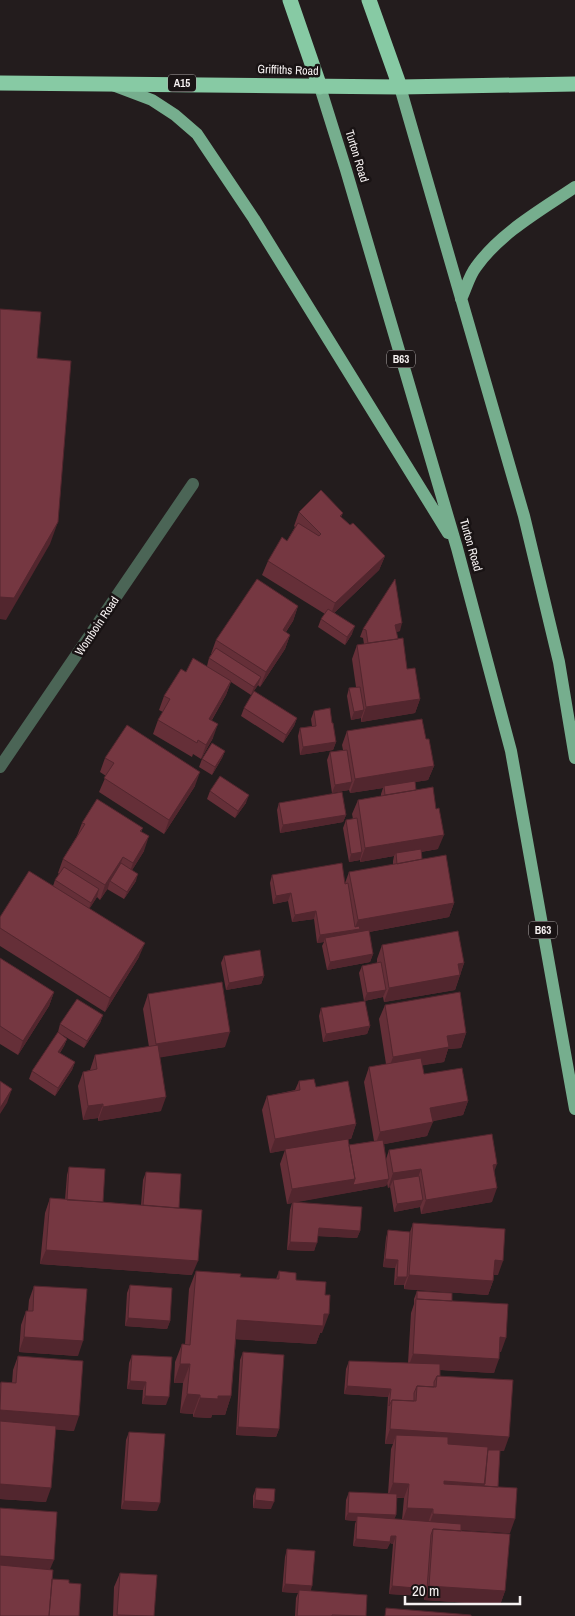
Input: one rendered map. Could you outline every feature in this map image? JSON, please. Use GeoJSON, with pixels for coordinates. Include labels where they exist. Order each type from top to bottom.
{"type":"FeatureCollection","features":[{"type":"Feature","properties":{"kind":"highway","name":"Turton Road"},"geometry":{"type":"LineString","coordinates":[[290,0],[320,86]]}},
{"type":"Feature","properties":{"kind":"highway"},"geometry":{"type":"LineString","coordinates":[[368,0],[400,87]]}},
{"type":"Feature","properties":{"kind":"highway","name":"Griffiths Road"},"geometry":{"type":"LineString","coordinates":[[0,83],[400,87],[575,84]]}},
{"type":"Feature","properties":{"kind":"main road"},"geometry":{"type":"LineString","coordinates":[[106,83],[152,100],[175,114],[197,134],[254,219],[457,548]]}},
{"type":"Feature","properties":{"kind":"main road","name":"Turton Road"},"geometry":{"type":"LineString","coordinates":[[320,86],[457,548],[511,751],[575,1109]]}},
{"type":"Feature","properties":{"kind":"main road"},"geometry":{"type":"LineString","coordinates":[[400,87],[524,516],[559,662],[575,758]]}},
{"type":"Feature","properties":{"kind":"main road"},"geometry":{"type":"LineString","coordinates":[[461,299],[475,268],[494,246],[575,187]]}},
{"type":"Feature","properties":{"kind":"street","name":"Womboin Road"},"geometry":{"type":"LineString","coordinates":[[0,767],[194,484]]}},
{"type":"Feature","properties":{"kind":"building"},"geometry":{"type":"Polygon","coordinates":[[[0,309],[41,312],[37,358],[71,361],[58,522],[14,598],[0,597],[0,309]]]}},
{"type":"Feature","properties":{"kind":"building"},"geometry":{"type":"Polygon","coordinates":[[[321,490],[343,513],[340,516],[350,525],[353,523],[385,556],[335,603],[268,561],[282,537],[287,541],[298,523],[319,536],[321,534],[299,512],[321,490]]]}},
{"type":"Feature","properties":{"kind":"building"},"geometry":{"type":"Polygon","coordinates":[[[257,579],[298,606],[283,630],[290,635],[266,672],[216,640],[257,579]]]}},
{"type":"Feature","properties":{"kind":"building"},"geometry":{"type":"Polygon","coordinates":[[[395,579],[402,623],[395,625],[398,639],[368,643],[366,630],[363,629],[395,579]]]}},
{"type":"Feature","properties":{"kind":"building"},"geometry":{"type":"Polygon","coordinates":[[[328,609],[355,626],[347,637],[321,619],[328,609]]]}},
{"type":"Feature","properties":{"kind":"building"},"geometry":{"type":"Polygon","coordinates":[[[403,638],[407,669],[415,668],[420,699],[366,707],[357,645],[403,638]]]}},
{"type":"Feature","properties":{"kind":"building"},"geometry":{"type":"Polygon","coordinates":[[[216,648],[261,677],[254,687],[209,658],[216,648]]]}},
{"type":"Feature","properties":{"kind":"building"},"geometry":{"type":"Polygon","coordinates":[[[193,658],[231,681],[209,719],[218,724],[206,745],[198,740],[197,743],[158,720],[170,699],[164,696],[181,669],[186,672],[193,658]]]}},
{"type":"Feature","properties":{"kind":"building"},"geometry":{"type":"Polygon","coordinates":[[[360,687],[364,710],[354,712],[349,688],[360,687]]]}},
{"type":"Feature","properties":{"kind":"building"},"geometry":{"type":"Polygon","coordinates":[[[254,691],[297,718],[286,735],[244,708],[254,691]]]}},
{"type":"Feature","properties":{"kind":"building"},"geometry":{"type":"Polygon","coordinates":[[[330,708],[336,742],[303,747],[300,728],[316,726],[314,711],[330,708]]]}},
{"type":"Feature","properties":{"kind":"building"},"geometry":{"type":"Polygon","coordinates":[[[422,719],[426,739],[429,739],[434,766],[355,779],[347,731],[422,719]]]}},
{"type":"Feature","properties":{"kind":"building"},"geometry":{"type":"Polygon","coordinates":[[[127,725],[200,772],[169,820],[104,778],[114,763],[105,758],[127,725]]]}},
{"type":"Feature","properties":{"kind":"building"},"geometry":{"type":"Polygon","coordinates":[[[212,743],[225,751],[215,767],[202,759],[212,743]]]}},
{"type":"Feature","properties":{"kind":"building"},"geometry":{"type":"Polygon","coordinates":[[[347,750],[352,782],[335,785],[330,752],[347,750]]]}},
{"type":"Feature","properties":{"kind":"building"},"geometry":{"type":"Polygon","coordinates":[[[220,776],[249,795],[238,811],[210,791],[220,776]]]}},
{"type":"Feature","properties":{"kind":"building"},"geometry":{"type":"Polygon","coordinates":[[[415,781],[416,790],[385,795],[384,786],[415,781]]]}},
{"type":"Feature","properties":{"kind":"building"},"geometry":{"type":"Polygon","coordinates":[[[433,787],[436,809],[439,808],[444,835],[365,848],[358,800],[433,787]]]}},
{"type":"Feature","properties":{"kind":"building"},"geometry":{"type":"Polygon","coordinates":[[[342,792],[346,815],[283,825],[279,803],[342,792]]]}},
{"type":"Feature","properties":{"kind":"building"},"geometry":{"type":"Polygon","coordinates":[[[97,799],[143,828],[140,831],[149,836],[133,863],[123,857],[105,885],[63,859],[85,824],[82,823],[97,799]]]}},
{"type":"Feature","properties":{"kind":"building"},"geometry":{"type":"Polygon","coordinates":[[[357,818],[362,852],[351,854],[346,820],[357,818]]]}},
{"type":"Feature","properties":{"kind":"building"},"geometry":{"type":"Polygon","coordinates":[[[421,849],[422,859],[397,864],[396,853],[421,849]]]}},
{"type":"Feature","properties":{"kind":"building"},"geometry":{"type":"Polygon","coordinates":[[[446,855],[454,903],[358,920],[349,872],[446,855]]]}},
{"type":"Feature","properties":{"kind":"building"},"geometry":{"type":"Polygon","coordinates":[[[121,863],[138,874],[127,892],[110,881],[121,863]]]}},
{"type":"Feature","properties":{"kind":"building"},"geometry":{"type":"Polygon","coordinates":[[[342,863],[345,884],[348,883],[355,927],[359,926],[360,929],[320,935],[316,911],[295,915],[291,893],[276,896],[272,875],[342,863]]]}},
{"type":"Feature","properties":{"kind":"building"},"geometry":{"type":"Polygon","coordinates":[[[64,867],[99,889],[91,903],[55,880],[64,867]]]}},
{"type":"Feature","properties":{"kind":"building"},"geometry":{"type":"Polygon","coordinates":[[[29,871],[145,943],[110,998],[0,928],[0,917],[29,871]]]}},
{"type":"Feature","properties":{"kind":"building"},"geometry":{"type":"Polygon","coordinates":[[[369,930],[373,954],[330,962],[325,938],[369,930]]]}},
{"type":"Feature","properties":{"kind":"building"},"geometry":{"type":"Polygon","coordinates":[[[458,931],[464,963],[458,964],[460,975],[389,988],[382,945],[458,931]]]}},
{"type":"Feature","properties":{"kind":"building"},"geometry":{"type":"Polygon","coordinates":[[[260,950],[264,976],[229,983],[224,956],[260,950]]]}},
{"type":"Feature","properties":{"kind":"building"},"geometry":{"type":"Polygon","coordinates":[[[0,958],[54,992],[23,1041],[0,1026],[0,958]]]}},
{"type":"Feature","properties":{"kind":"building"},"geometry":{"type":"Polygon","coordinates":[[[381,962],[386,990],[367,993],[362,966],[381,962]]]}},
{"type":"Feature","properties":{"kind":"building"},"geometry":{"type":"Polygon","coordinates":[[[222,982],[230,1032],[156,1044],[148,994],[222,982]]]}},
{"type":"Feature","properties":{"kind":"building"},"geometry":{"type":"Polygon","coordinates":[[[460,992],[466,1033],[447,1036],[449,1047],[393,1057],[385,1005],[460,992]]]}},
{"type":"Feature","properties":{"kind":"building"},"geometry":{"type":"Polygon","coordinates":[[[77,999],[103,1015],[87,1041],[60,1024],[77,999]]]}},
{"type":"Feature","properties":{"kind":"building"},"geometry":{"type":"Polygon","coordinates":[[[365,1001],[370,1026],[326,1034],[321,1008],[365,1001]]]}},
{"type":"Feature","properties":{"kind":"building"},"geometry":{"type":"Polygon","coordinates":[[[58,1032],[67,1039],[58,1052],[75,1062],[58,1088],[32,1071],[58,1032]]]}},
{"type":"Feature","properties":{"kind":"building"},"geometry":{"type":"Polygon","coordinates":[[[158,1045],[166,1097],[103,1107],[103,1104],[88,1106],[83,1072],[97,1069],[95,1055],[158,1045]]]}},
{"type":"Feature","properties":{"kind":"building"},"geometry":{"type":"Polygon","coordinates":[[[421,1058],[424,1074],[462,1068],[468,1101],[430,1108],[433,1122],[380,1132],[369,1067],[421,1058]]]}},
{"type":"Feature","properties":{"kind":"building"},"geometry":{"type":"Polygon","coordinates":[[[314,1079],[316,1087],[348,1081],[356,1124],[275,1139],[267,1096],[300,1090],[299,1081],[314,1079]]]}},
{"type":"Feature","properties":{"kind":"building"},"geometry":{"type":"Polygon","coordinates":[[[0,1081],[12,1089],[0,1108],[0,1081]]]}},
{"type":"Feature","properties":{"kind":"building"},"geometry":{"type":"Polygon","coordinates":[[[492,1134],[497,1164],[493,1165],[497,1188],[426,1200],[421,1169],[393,1173],[389,1150],[492,1134]]]}},
{"type":"Feature","properties":{"kind":"building"},"geometry":{"type":"Polygon","coordinates":[[[348,1139],[355,1179],[292,1189],[285,1149],[348,1139]]]}},
{"type":"Feature","properties":{"kind":"building"},"geometry":{"type":"Polygon","coordinates":[[[383,1140],[389,1179],[353,1185],[355,1179],[349,1145],[383,1140]]]}},
{"type":"Feature","properties":{"kind":"building"},"geometry":{"type":"Polygon","coordinates":[[[69,1167],[105,1169],[103,1202],[67,1200],[69,1167]]]}},
{"type":"Feature","properties":{"kind":"building"},"geometry":{"type":"Polygon","coordinates":[[[146,1172],[181,1174],[179,1208],[143,1205],[146,1172]]]}},
{"type":"Feature","properties":{"kind":"building"},"geometry":{"type":"Polygon","coordinates":[[[419,1176],[423,1200],[397,1204],[393,1180],[419,1176]]]}},
{"type":"Feature","properties":{"kind":"building"},"geometry":{"type":"Polygon","coordinates":[[[50,1198],[202,1210],[198,1261],[46,1250],[50,1198]]]}},
{"type":"Feature","properties":{"kind":"building"},"geometry":{"type":"Polygon","coordinates":[[[293,1202],[362,1207],[360,1231],[319,1228],[317,1243],[290,1242],[293,1202]]]}},
{"type":"Feature","properties":{"kind":"building"},"geometry":{"type":"Polygon","coordinates":[[[413,1223],[505,1229],[503,1261],[495,1260],[493,1281],[409,1275],[413,1223]]]}},
{"type":"Feature","properties":{"kind":"building"},"geometry":{"type":"Polygon","coordinates":[[[388,1230],[410,1232],[407,1277],[397,1277],[398,1260],[385,1259],[388,1230]]]}},
{"type":"Feature","properties":{"kind":"building"},"geometry":{"type":"Polygon","coordinates":[[[196,1271],[241,1274],[240,1277],[279,1279],[279,1271],[296,1273],[296,1280],[326,1282],[325,1295],[330,1295],[329,1314],[324,1314],[323,1326],[237,1320],[231,1396],[218,1396],[218,1399],[200,1398],[200,1395],[187,1394],[190,1364],[180,1364],[182,1344],[190,1345],[196,1271]]]}},
{"type":"Feature","properties":{"kind":"building"},"geometry":{"type":"Polygon","coordinates":[[[130,1285],[172,1288],[170,1321],[128,1318],[130,1285]]]}},
{"type":"Feature","properties":{"kind":"building"},"geometry":{"type":"Polygon","coordinates":[[[34,1286],[87,1289],[83,1341],[24,1337],[26,1311],[33,1311],[34,1286]]]}},
{"type":"Feature","properties":{"kind":"building"},"geometry":{"type":"Polygon","coordinates":[[[417,1291],[452,1293],[452,1301],[417,1299],[417,1291]]]}},
{"type":"Feature","properties":{"kind":"building"},"geometry":{"type":"Polygon","coordinates":[[[416,1299],[508,1304],[506,1338],[500,1337],[499,1359],[413,1354],[416,1299]]]}},
{"type":"Feature","properties":{"kind":"building"},"geometry":{"type":"Polygon","coordinates":[[[243,1352],[284,1355],[279,1429],[238,1427],[243,1352]]]}},
{"type":"Feature","properties":{"kind":"building"},"geometry":{"type":"Polygon","coordinates":[[[132,1355],[172,1357],[169,1397],[145,1396],[146,1382],[130,1381],[132,1355]]]}},
{"type":"Feature","properties":{"kind":"building"},"geometry":{"type":"Polygon","coordinates":[[[18,1356],[83,1361],[79,1416],[0,1410],[1,1382],[16,1383],[18,1356]]]}},
{"type":"Feature","properties":{"kind":"building"},"geometry":{"type":"Polygon","coordinates":[[[349,1361],[440,1364],[440,1376],[437,1376],[434,1387],[417,1386],[414,1393],[414,1401],[392,1400],[389,1406],[391,1389],[347,1386],[349,1361]]]}},
{"type":"Feature","properties":{"kind":"building"},"geometry":{"type":"Polygon","coordinates":[[[437,1376],[513,1380],[509,1437],[390,1429],[392,1400],[416,1401],[417,1386],[436,1387],[437,1376]]]}},
{"type":"Feature","properties":{"kind":"building"},"geometry":{"type":"Polygon","coordinates":[[[0,1421],[56,1426],[51,1488],[0,1484],[0,1421]]]}},
{"type":"Feature","properties":{"kind":"building"},"geometry":{"type":"Polygon","coordinates":[[[129,1432],[165,1434],[160,1503],[124,1501],[129,1432]]]}},
{"type":"Feature","properties":{"kind":"building"},"geometry":{"type":"Polygon","coordinates":[[[396,1435],[448,1437],[448,1444],[488,1447],[485,1484],[444,1481],[444,1484],[517,1488],[515,1519],[433,1514],[433,1509],[407,1508],[409,1484],[393,1483],[396,1435]]]}},
{"type":"Feature","properties":{"kind":"building"},"geometry":{"type":"Polygon","coordinates":[[[488,1450],[500,1450],[498,1487],[484,1486],[488,1450]]]}},
{"type":"Feature","properties":{"kind":"building"},"geometry":{"type":"Polygon","coordinates":[[[256,1488],[275,1489],[274,1502],[255,1500],[256,1488]]]}},
{"type":"Feature","properties":{"kind":"building"},"geometry":{"type":"Polygon","coordinates":[[[349,1492],[397,1494],[396,1515],[348,1513],[349,1492]]]}},
{"type":"Feature","properties":{"kind":"building"},"geometry":{"type":"Polygon","coordinates":[[[0,1508],[57,1512],[54,1560],[0,1556],[0,1508]]]}},
{"type":"Feature","properties":{"kind":"building"},"geometry":{"type":"Polygon","coordinates":[[[357,1516],[461,1524],[461,1531],[433,1529],[427,1589],[392,1586],[396,1536],[391,1536],[390,1542],[356,1539],[357,1516]]]}},
{"type":"Feature","properties":{"kind":"building"},"geometry":{"type":"Polygon","coordinates":[[[433,1529],[510,1534],[505,1591],[429,1586],[433,1529]]]}},
{"type":"Feature","properties":{"kind":"building"},"geometry":{"type":"Polygon","coordinates":[[[287,1549],[315,1551],[312,1586],[285,1584],[287,1549]]]}},
{"type":"Feature","properties":{"kind":"building"},"geometry":{"type":"Polygon","coordinates":[[[0,1565],[53,1570],[49,1616],[0,1616],[0,1565]]]}},
{"type":"Feature","properties":{"kind":"building"},"geometry":{"type":"Polygon","coordinates":[[[120,1573],[157,1575],[154,1616],[117,1615],[120,1573]]]}},
{"type":"Feature","properties":{"kind":"building"},"geometry":{"type":"Polygon","coordinates":[[[52,1579],[69,1580],[69,1583],[81,1584],[79,1616],[49,1616],[52,1579]]]}},
{"type":"Feature","properties":{"kind":"building"},"geometry":{"type":"Polygon","coordinates":[[[299,1590],[367,1595],[366,1616],[297,1616],[299,1590]]]}},
{"type":"Feature","properties":{"kind":"building"},"geometry":{"type":"Polygon","coordinates":[[[386,1608],[471,1615],[471,1616],[385,1616],[386,1608]]]}}]}
